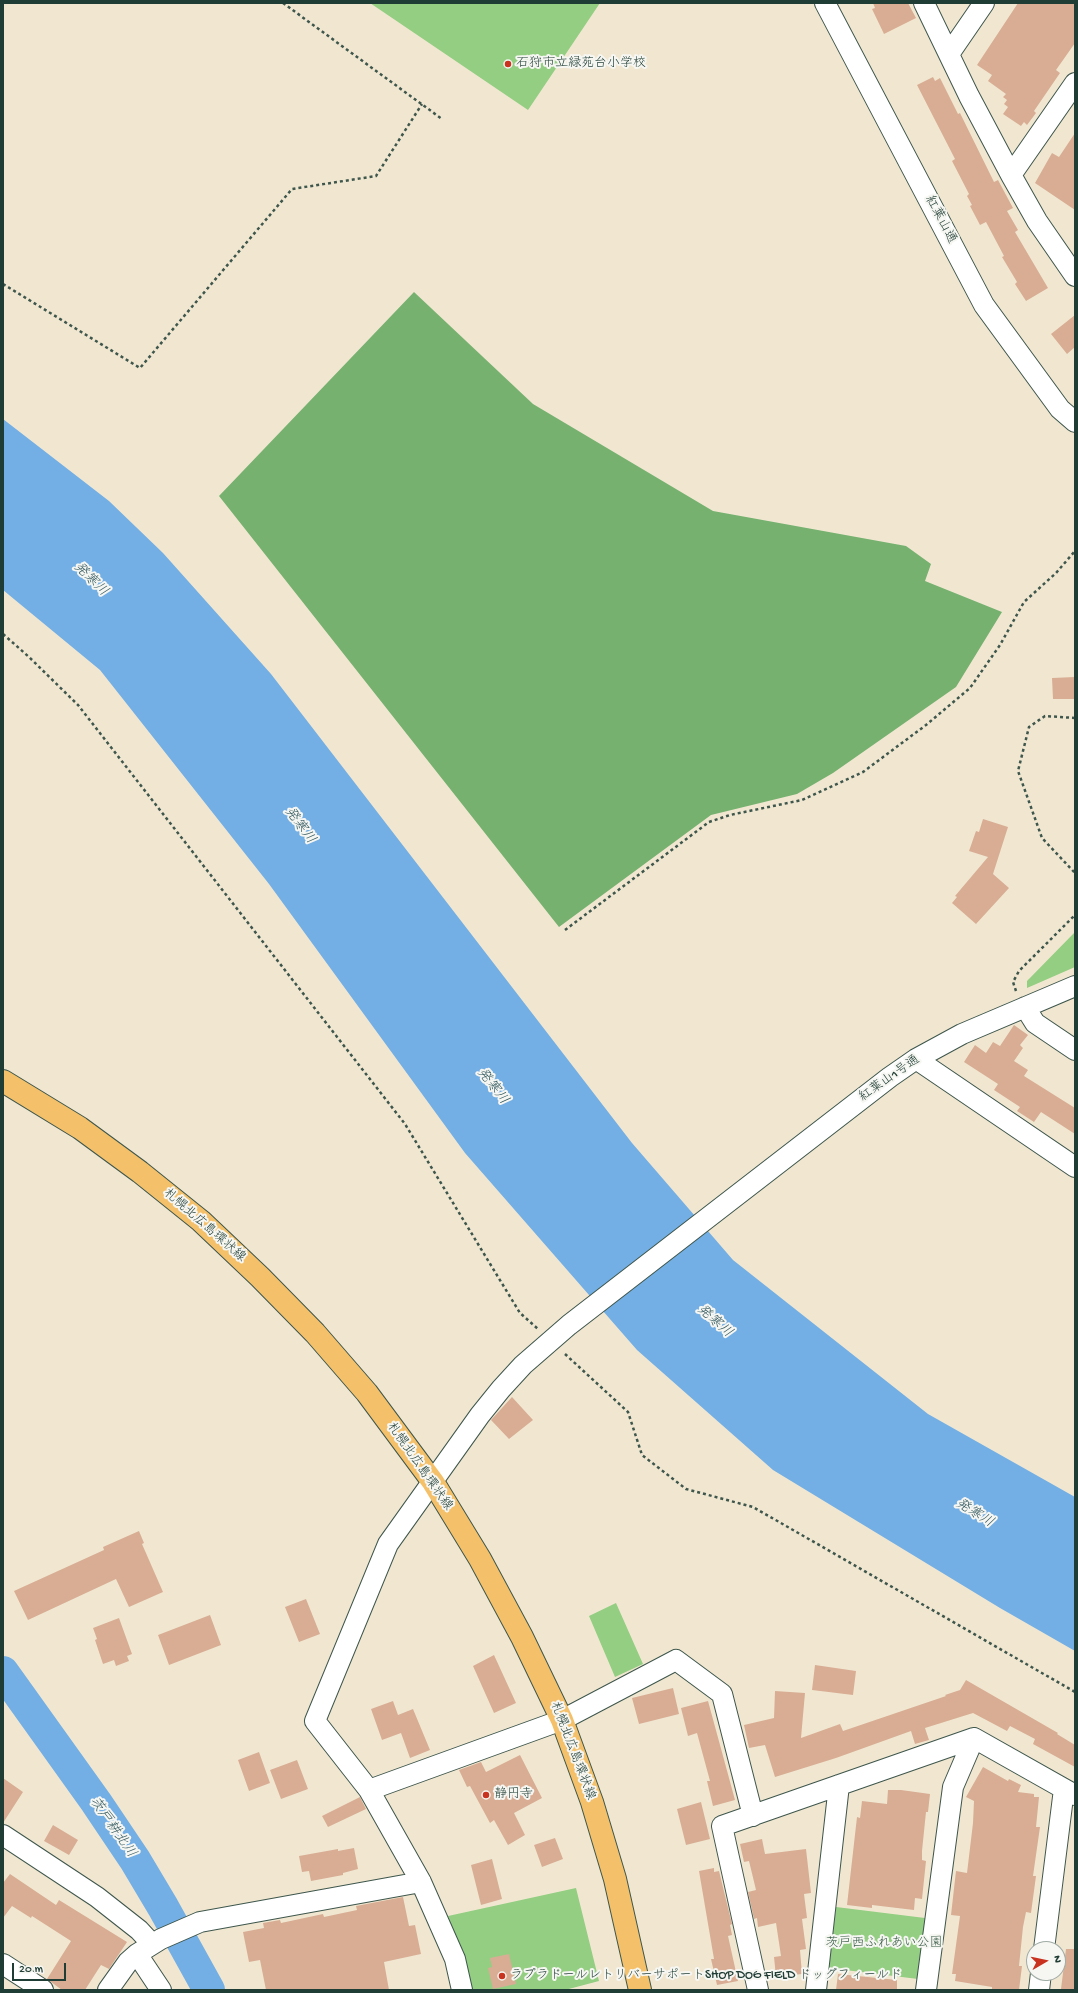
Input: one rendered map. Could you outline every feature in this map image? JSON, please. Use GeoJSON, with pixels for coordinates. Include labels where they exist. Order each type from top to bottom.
{"type":"FeatureCollection","features":[{"type":"Feature","properties":{"kind":"main road","name":"札幌北広島環状線"},"geometry":{"type":"LineString","coordinates":[[3,1081],[80,1128],[140,1172],[201,1221],[260,1277],[315,1333],[367,1393],[433,1482],[480,1559],[522,1637],[562,1720],[592,1802],[615,1879],[640,1990]]}},
{"type":"Feature","properties":{"kind":"street"},"geometry":{"type":"LineString","coordinates":[[924,3],[1011,175],[1037,221],[1075,276]]}},
{"type":"Feature","properties":{"kind":"street"},"geometry":{"type":"LineString","coordinates":[[949,54],[984,3]]}},
{"type":"Feature","properties":{"kind":"street","name":"紅葉山通"},"geometry":{"type":"LineString","coordinates":[[829,5],[984,305],[1060,409],[1075,422]]}},
{"type":"Feature","properties":{"kind":"street"},"geometry":{"type":"LineString","coordinates":[[1011,175],[1075,83]]}},
{"type":"Feature","properties":{"kind":"street","name":"紅葉山1号通"},"geometry":{"type":"LineString","coordinates":[[369,1790],[315,1721],[388,1544],[501,1389],[523,1365],[569,1325],[868,1094],[916,1059],[1021,999],[1075,986]]}},
{"type":"Feature","properties":{"kind":"street"},"geometry":{"type":"LineString","coordinates":[[1021,999],[1035,1023],[1075,1050]]}},
{"type":"Feature","properties":{"kind":"street"},"geometry":{"type":"LineString","coordinates":[[916,1059],[1075,1166]]}},
{"type":"Feature","properties":{"kind":"street"},"geometry":{"type":"LineString","coordinates":[[462,1990],[455,1959],[421,1882],[369,1790],[562,1720],[676,1660],[722,1694],[753,1816]]}},
{"type":"Feature","properties":{"kind":"street"},"geometry":{"type":"LineString","coordinates":[[758,1990],[722,1826],[974,1738],[1070,1792],[1045,1941]]}},
{"type":"Feature","properties":{"kind":"street"},"geometry":{"type":"LineString","coordinates":[[926,1990],[953,1787],[974,1738]]}},
{"type":"Feature","properties":{"kind":"street"},"geometry":{"type":"LineString","coordinates":[[816,1990],[839,1785]]}},
{"type":"Feature","properties":{"kind":"street"},"geometry":{"type":"LineString","coordinates":[[3,1835],[98,1897],[139,1930],[150,1946],[161,1990]]}},
{"type":"Feature","properties":{"kind":"street"},"geometry":{"type":"LineString","coordinates":[[108,1990],[128,1962],[150,1946],[200,1922],[421,1882]]}},
{"type":"Feature","properties":{"kind":"street"},"geometry":{"type":"LineString","coordinates":[[3,1964],[43,1990]]}},
{"type":"Feature","properties":{"kind":"path"},"geometry":{"type":"LineString","coordinates":[[283,3],[442,118]]}},
{"type":"Feature","properties":{"kind":"path"},"geometry":{"type":"LineString","coordinates":[[3,284],[140,368],[292,189],[376,176],[422,104]]}},
{"type":"Feature","properties":{"kind":"path"},"geometry":{"type":"LineString","coordinates":[[565,930],[709,822],[802,800],[863,772],[926,725],[970,688],[1000,645],[1024,602],[1056,573],[1075,551]]}},
{"type":"Feature","properties":{"kind":"path"},"geometry":{"type":"LineString","coordinates":[[3,634],[78,705],[405,1124],[520,1313],[628,1412],[642,1455],[686,1488],[753,1507],[1075,1692]]}},
{"type":"Feature","properties":{"kind":"path"},"geometry":{"type":"LineString","coordinates":[[1075,718],[1045,716],[1029,727],[1018,771],[1042,838],[1075,873]]}},
{"type":"Feature","properties":{"kind":"path"},"geometry":{"type":"LineString","coordinates":[[1021,999],[1013,982],[1019,971],[1075,915]]}},
{"type":"Feature","properties":{"kind":"green space","name":"石狩市立緑苑台小学校"},"geometry":{"type":"Polygon","coordinates":[[[370,3],[600,3],[528,110],[370,3]]]}},
{"type":"Feature","properties":{"kind":"green space"},"geometry":{"type":"Polygon","coordinates":[[[414,292],[533,404],[713,511],[906,546],[931,564],[925,581],[1002,612],[956,687],[833,773],[797,794],[711,815],[559,927],[219,496],[414,292]]]}},
{"type":"Feature","properties":{"kind":"green space"},"geometry":{"type":"Polygon","coordinates":[[[1075,932],[1075,967],[1027,988],[1027,981],[1075,932]]]}},
{"type":"Feature","properties":{"kind":"green space"},"geometry":{"type":"Polygon","coordinates":[[[616,1603],[643,1664],[615,1677],[589,1616],[616,1603]]]}},
{"type":"Feature","properties":{"kind":"green space"},"geometry":{"type":"Polygon","coordinates":[[[576,1888],[599,1981],[565,1990],[472,1990],[466,1964],[448,1916],[576,1888]]]}},
{"type":"Feature","properties":{"kind":"green space","name":"茨戸西ふれあい公園"},"geometry":{"type":"Polygon","coordinates":[[[836,1907],[925,1918],[918,1979],[829,1968],[836,1907]]]}},
{"type":"Feature","properties":{"kind":"water","name":"発寒川"},"geometry":{"type":"Polygon","coordinates":[[[3,419],[109,501],[163,553],[271,674],[632,1143],[733,1260],[928,1414],[1075,1497],[1075,1651],[1000,1608],[773,1470],[637,1350],[465,1153],[269,884],[100,670],[3,590],[3,419]]]}},
{"type":"Feature","properties":{"kind":"building"},"geometry":{"type":"Polygon","coordinates":[[[873,3],[908,3],[916,18],[884,34],[872,9],[875,8],[873,3]]]}},
{"type":"Feature","properties":{"kind":"building"},"geometry":{"type":"Polygon","coordinates":[[[1018,3],[1075,3],[1075,43],[1056,70],[1060,73],[1034,111],[1036,113],[1027,125],[1024,122],[1021,126],[1003,114],[1008,107],[1004,104],[1007,100],[1003,97],[1006,94],[988,81],[992,75],[977,65],[1018,3]]]}},
{"type":"Feature","properties":{"kind":"building"},"geometry":{"type":"Polygon","coordinates":[[[933,77],[935,81],[940,78],[958,114],[960,113],[994,182],[998,180],[1013,208],[1007,211],[1018,230],[1015,232],[1048,288],[1026,301],[1015,284],[1017,282],[1002,257],[1004,256],[986,222],[980,225],[970,206],[972,205],[967,196],[969,194],[952,161],[955,159],[917,85],[933,77]]]}},
{"type":"Feature","properties":{"kind":"building"},"geometry":{"type":"Polygon","coordinates":[[[1075,133],[1075,210],[1035,183],[1052,153],[1059,157],[1075,133]]]}},
{"type":"Feature","properties":{"kind":"building"},"geometry":{"type":"Polygon","coordinates":[[[1075,315],[1075,347],[1067,354],[1051,334],[1075,315]]]}},
{"type":"Feature","properties":{"kind":"building"},"geometry":{"type":"Polygon","coordinates":[[[1075,677],[1075,699],[1053,699],[1052,678],[1075,677]]]}},
{"type":"Feature","properties":{"kind":"building"},"geometry":{"type":"Polygon","coordinates":[[[983,819],[1008,827],[993,874],[1009,888],[976,924],[952,903],[957,897],[955,896],[988,857],[969,851],[976,831],[979,832],[983,819]]]}},
{"type":"Feature","properties":{"kind":"building"},"geometry":{"type":"Polygon","coordinates":[[[1014,1025],[1028,1035],[1020,1045],[1023,1048],[1014,1061],[1028,1070],[1024,1076],[1075,1108],[1075,1134],[1041,1112],[1034,1122],[1017,1111],[1020,1107],[994,1090],[998,1084],[964,1062],[975,1045],[986,1053],[993,1042],[1000,1046],[1014,1025]]]}},
{"type":"Feature","properties":{"kind":"building"},"geometry":{"type":"Polygon","coordinates":[[[512,1397],[533,1420],[509,1439],[491,1420],[512,1397]]]}},
{"type":"Feature","properties":{"kind":"building"},"geometry":{"type":"Polygon","coordinates":[[[139,1531],[144,1543],[142,1544],[163,1592],[129,1607],[116,1579],[28,1620],[14,1591],[104,1550],[103,1547],[139,1531]]]}},
{"type":"Feature","properties":{"kind":"building"},"geometry":{"type":"Polygon","coordinates":[[[306,1599],[320,1634],[299,1642],[285,1607],[306,1599]]]}},
{"type":"Feature","properties":{"kind":"building"},"geometry":{"type":"Polygon","coordinates":[[[210,1615],[221,1645],[169,1665],[158,1635],[210,1615]]]}},
{"type":"Feature","properties":{"kind":"building"},"geometry":{"type":"Polygon","coordinates":[[[119,1618],[132,1654],[127,1656],[129,1661],[116,1666],[114,1660],[103,1664],[95,1640],[97,1639],[93,1628],[119,1618]]]}},
{"type":"Feature","properties":{"kind":"building"},"geometry":{"type":"Polygon","coordinates":[[[494,1655],[516,1703],[494,1713],[473,1666],[494,1655]]]}},
{"type":"Feature","properties":{"kind":"building"},"geometry":{"type":"Polygon","coordinates":[[[815,1665],[856,1671],[853,1695],[812,1690],[815,1665]]]}},
{"type":"Feature","properties":{"kind":"building"},"geometry":{"type":"Polygon","coordinates":[[[966,1680],[1058,1733],[1057,1734],[1075,1745],[1075,1767],[1033,1744],[1035,1739],[1010,1726],[1007,1731],[973,1713],[925,1728],[929,1740],[915,1744],[911,1731],[836,1758],[775,1777],[765,1745],[749,1748],[744,1725],[774,1718],[775,1691],[805,1693],[801,1738],[840,1724],[843,1731],[946,1696],[945,1695],[960,1690],[966,1680]]]}},
{"type":"Feature","properties":{"kind":"building"},"geometry":{"type":"Polygon","coordinates":[[[673,1688],[679,1714],[639,1724],[632,1698],[673,1688]]]}},
{"type":"Feature","properties":{"kind":"building"},"geometry":{"type":"Polygon","coordinates":[[[393,1701],[398,1715],[413,1709],[430,1750],[410,1758],[401,1733],[382,1740],[371,1709],[393,1701]]]}},
{"type":"Feature","properties":{"kind":"building"},"geometry":{"type":"Polygon","coordinates":[[[708,1701],[735,1800],[713,1806],[707,1781],[710,1781],[697,1733],[688,1736],[681,1708],[708,1701]]]}},
{"type":"Feature","properties":{"kind":"building"},"geometry":{"type":"Polygon","coordinates":[[[259,1752],[270,1783],[249,1791],[238,1760],[259,1752]]]}},
{"type":"Feature","properties":{"kind":"building"},"geometry":{"type":"Polygon","coordinates":[[[520,1755],[542,1798],[514,1813],[525,1835],[508,1845],[494,1820],[490,1823],[470,1786],[467,1787],[459,1770],[481,1762],[486,1772],[520,1755]]]}},
{"type":"Feature","properties":{"kind":"building"},"geometry":{"type":"Polygon","coordinates":[[[297,1760],[308,1789],[281,1799],[270,1770],[297,1760]]]}},
{"type":"Feature","properties":{"kind":"building"},"geometry":{"type":"Polygon","coordinates":[[[983,1767],[1008,1781],[1009,1779],[1021,1785],[1018,1792],[1034,1794],[1034,1797],[1039,1797],[1036,1827],[1040,1827],[1033,1876],[1036,1876],[1031,1913],[1026,1912],[1023,1927],[1019,1966],[1022,1966],[1019,1990],[992,1990],[992,1987],[955,1981],[956,1974],[952,1974],[960,1916],[951,1915],[956,1871],[967,1873],[973,1823],[974,1801],[966,1797],[983,1767]]]}},
{"type":"Feature","properties":{"kind":"building"},"geometry":{"type":"Polygon","coordinates":[[[3,1778],[23,1792],[3,1823],[3,1778]]]}},
{"type":"Feature","properties":{"kind":"building"},"geometry":{"type":"Polygon","coordinates":[[[888,1790],[901,1790],[930,1794],[928,1812],[926,1812],[922,1851],[922,1860],[926,1861],[922,1899],[915,1898],[914,1910],[872,1905],[872,1908],[847,1905],[857,1817],[860,1818],[862,1801],[887,1804],[888,1790]]]}},
{"type":"Feature","properties":{"kind":"building"},"geometry":{"type":"Polygon","coordinates":[[[360,1797],[366,1809],[328,1827],[322,1816],[360,1797]]]}},
{"type":"Feature","properties":{"kind":"building"},"geometry":{"type":"Polygon","coordinates":[[[701,1802],[710,1839],[686,1845],[677,1809],[701,1802]]]}},
{"type":"Feature","properties":{"kind":"building"},"geometry":{"type":"Polygon","coordinates":[[[53,1825],[78,1840],[69,1855],[44,1841],[53,1825]]]}},
{"type":"Feature","properties":{"kind":"building"},"geometry":{"type":"Polygon","coordinates":[[[555,1838],[563,1859],[542,1867],[534,1845],[555,1838]]]}},
{"type":"Feature","properties":{"kind":"building"},"geometry":{"type":"Polygon","coordinates":[[[762,1839],[765,1854],[806,1849],[811,1893],[804,1894],[807,1918],[802,1919],[806,1949],[800,1950],[802,1974],[776,1977],[774,1957],[781,1956],[776,1923],[758,1927],[757,1918],[754,1919],[748,1892],[756,1890],[749,1861],[744,1862],[740,1844],[762,1839]]]}},
{"type":"Feature","properties":{"kind":"building"},"geometry":{"type":"Polygon","coordinates":[[[354,1848],[358,1869],[343,1873],[343,1875],[311,1881],[309,1871],[302,1872],[299,1856],[338,1849],[338,1851],[354,1848]]]}},
{"type":"Feature","properties":{"kind":"building"},"geometry":{"type":"Polygon","coordinates":[[[492,1859],[502,1899],[481,1905],[471,1865],[492,1859]]]}},
{"type":"Feature","properties":{"kind":"building"},"geometry":{"type":"Polygon","coordinates":[[[714,1868],[714,1872],[719,1871],[732,1924],[730,1925],[732,1935],[728,1936],[738,1981],[717,1985],[711,1959],[714,1959],[699,1871],[714,1868]]]}},
{"type":"Feature","properties":{"kind":"building"},"geometry":{"type":"Polygon","coordinates":[[[10,1874],[56,1905],[59,1900],[127,1942],[109,1969],[101,1965],[85,1990],[62,1990],[47,1979],[71,1941],[32,1916],[31,1918],[12,1906],[3,1918],[3,1883],[10,1874]]]}},
{"type":"Feature","properties":{"kind":"building"},"geometry":{"type":"Polygon","coordinates":[[[403,1897],[409,1926],[415,1925],[421,1954],[384,1962],[389,1990],[266,1990],[260,1960],[249,1962],[243,1932],[264,1928],[263,1923],[280,1920],[281,1923],[323,1914],[324,1917],[357,1910],[356,1906],[403,1897]]]}},
{"type":"Feature","properties":{"kind":"building"},"geometry":{"type":"Polygon","coordinates":[[[1066,1949],[1075,1949],[1075,1990],[1061,1989],[1062,1981],[1066,1981],[1066,1949]]]}},
{"type":"Feature","properties":{"kind":"building","name":"ラブラドールレトリバーサポートSHOP DOG FIELD ドッグフィールド"},"geometry":{"type":"Polygon","coordinates":[[[509,1954],[516,1984],[493,1989],[488,1968],[492,1967],[490,1958],[509,1954]]]}},
{"type":"Feature","properties":{"kind":"building"},"geometry":{"type":"Polygon","coordinates":[[[838,1974],[897,1980],[897,1990],[836,1990],[838,1974]]]}},
{"type":"Feature","properties":{"kind":"waterway","name":"茨戸耕北川"},"geometry":{"type":"LineString","coordinates":[[3,1672],[96,1802],[135,1860],[209,1990]]}},
{"type":"Feature","properties":{"kind":"place","name":"石狩市立緑苑台小学校"},"geometry":{"type":"Point","coordinates":[508,64]}},
{"type":"Feature","properties":{"kind":"place","name":"静円寺"},"geometry":{"type":"Point","coordinates":[486,1795]}},
{"type":"Feature","properties":{"kind":"place","name":"ラブラドールレトリバーサポートSHOP DOG FIELD ドッグフィールド"},"geometry":{"type":"Point","coordinates":[502,1976]}}]}
